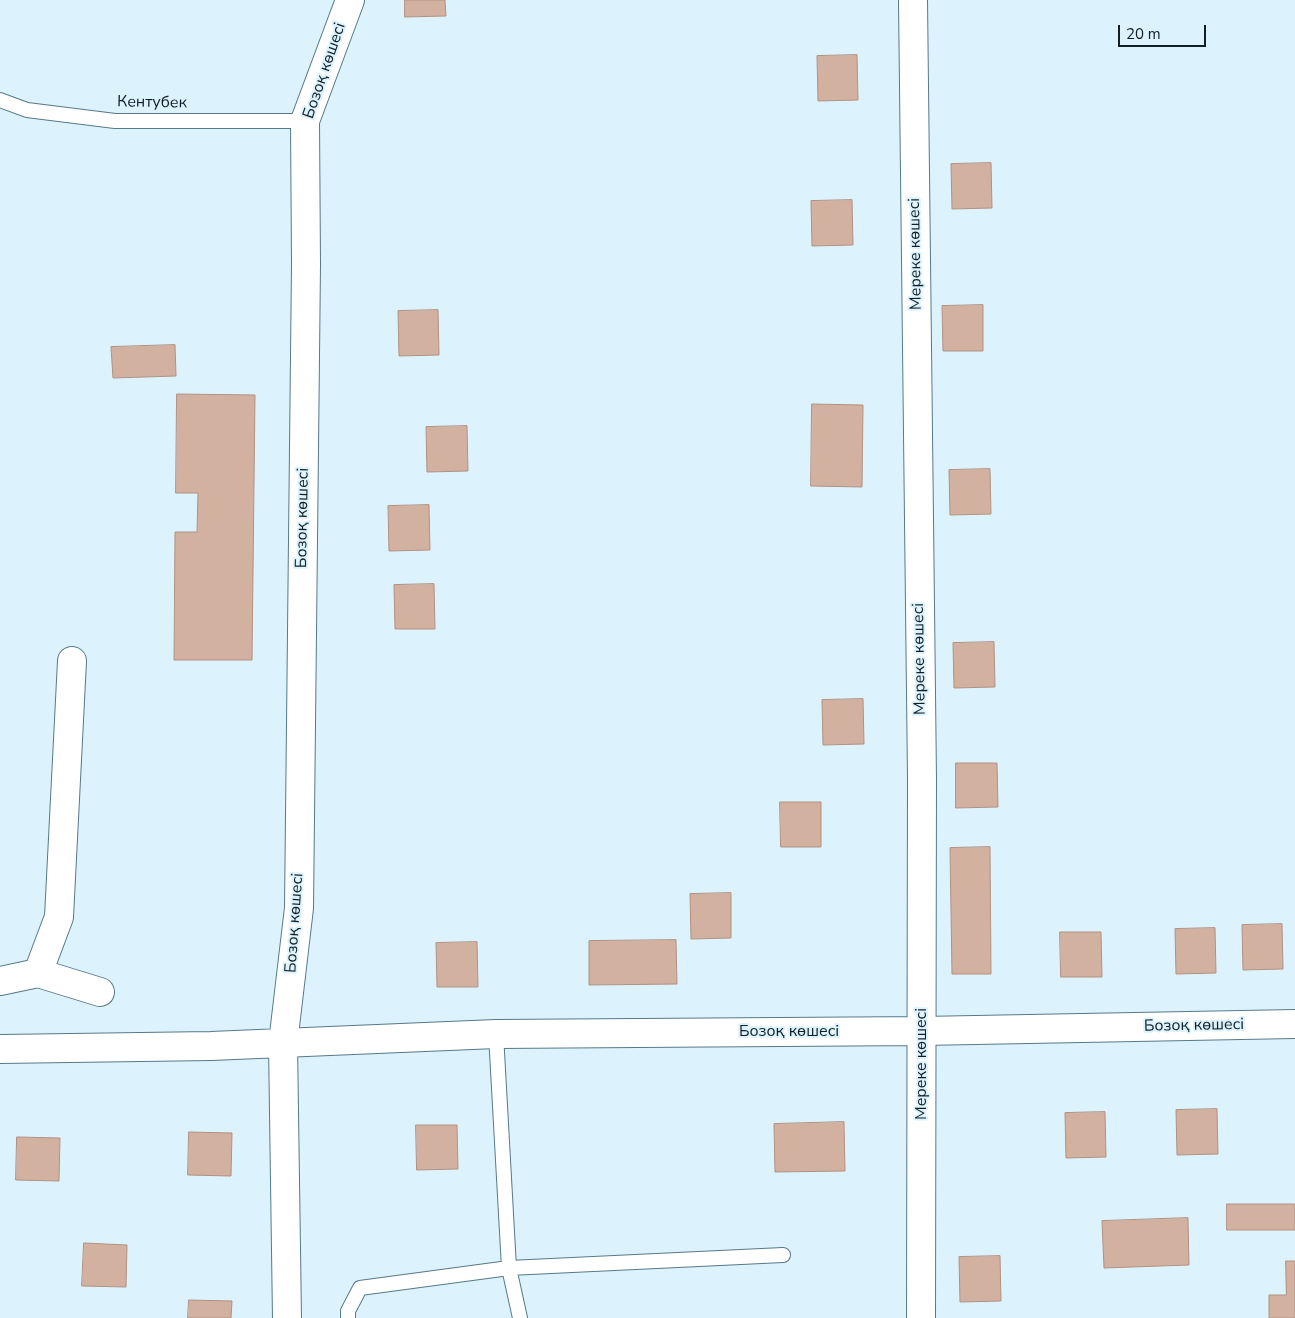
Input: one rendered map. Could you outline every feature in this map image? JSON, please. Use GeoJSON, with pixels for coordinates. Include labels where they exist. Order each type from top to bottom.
{"type":"FeatureCollection","features":[{"type":"Feature","properties":{"kind":"street","name":"Бозоқ көшесі"},"geometry":{"type":"LineString","coordinates":[[287,1318],[283,1043],[299,908],[306,284],[305,121],[350,0]]}},
{"type":"Feature","properties":{"kind":"street","name":"Мереке көшесі"},"geometry":{"type":"LineString","coordinates":[[913,0],[922,779],[921,1318]]}},
{"type":"Feature","properties":{"kind":"street"},"geometry":{"type":"LineString","coordinates":[[38,973],[59,917],[72,661]]}},
{"type":"Feature","properties":{"kind":"street"},"geometry":{"type":"LineString","coordinates":[[0,981],[38,973],[100,992]]}},
{"type":"Feature","properties":{"kind":"street","name":"Бозоқ көшесі"},"geometry":{"type":"LineString","coordinates":[[0,1049],[211,1046],[496,1034],[922,1031],[1295,1024]]}},
{"type":"Feature","properties":{"kind":"lane","name":"Кентубек"},"geometry":{"type":"LineString","coordinates":[[0,100],[27,110],[115,121],[305,121]]}},
{"type":"Feature","properties":{"kind":"lane"},"geometry":{"type":"LineString","coordinates":[[496,1034],[508,1268],[520,1318]]}},
{"type":"Feature","properties":{"kind":"lane"},"geometry":{"type":"LineString","coordinates":[[348,1318],[348,1311],[360,1288],[508,1268],[783,1255]]}},
{"type":"Feature","properties":{"kind":"building"},"geometry":{"type":"Polygon","coordinates":[[[405,0],[445,0],[446,16],[405,17],[405,0]]]}},
{"type":"Feature","properties":{"kind":"building"},"geometry":{"type":"Polygon","coordinates":[[[857,55],[858,100],[818,101],[817,56],[857,55]]]}},
{"type":"Feature","properties":{"kind":"building"},"geometry":{"type":"Polygon","coordinates":[[[991,163],[992,208],[952,209],[951,164],[991,163]]]}},
{"type":"Feature","properties":{"kind":"building"},"geometry":{"type":"Polygon","coordinates":[[[852,200],[853,245],[812,246],[811,201],[852,200]]]}},
{"type":"Feature","properties":{"kind":"building"},"geometry":{"type":"Polygon","coordinates":[[[983,305],[983,351],[943,351],[942,306],[983,305]]]}},
{"type":"Feature","properties":{"kind":"building"},"geometry":{"type":"Polygon","coordinates":[[[438,310],[439,355],[399,356],[398,311],[438,310]]]}},
{"type":"Feature","properties":{"kind":"building"},"geometry":{"type":"Polygon","coordinates":[[[175,345],[176,376],[113,378],[111,347],[175,345]]]}},
{"type":"Feature","properties":{"kind":"building"},"geometry":{"type":"Polygon","coordinates":[[[177,394],[255,395],[252,660],[174,660],[175,532],[197,532],[198,493],[176,493],[177,394]]]}},
{"type":"Feature","properties":{"kind":"building"},"geometry":{"type":"Polygon","coordinates":[[[812,404],[863,405],[862,487],[811,486],[812,404]]]}},
{"type":"Feature","properties":{"kind":"building"},"geometry":{"type":"Polygon","coordinates":[[[467,426],[468,471],[427,472],[426,427],[467,426]]]}},
{"type":"Feature","properties":{"kind":"building"},"geometry":{"type":"Polygon","coordinates":[[[990,469],[991,514],[950,515],[949,470],[990,469]]]}},
{"type":"Feature","properties":{"kind":"building"},"geometry":{"type":"Polygon","coordinates":[[[429,505],[430,550],[389,551],[388,506],[429,505]]]}},
{"type":"Feature","properties":{"kind":"building"},"geometry":{"type":"Polygon","coordinates":[[[434,584],[435,629],[395,629],[394,585],[434,584]]]}},
{"type":"Feature","properties":{"kind":"building"},"geometry":{"type":"Polygon","coordinates":[[[994,642],[995,687],[954,688],[953,643],[994,642]]]}},
{"type":"Feature","properties":{"kind":"building"},"geometry":{"type":"Polygon","coordinates":[[[863,699],[864,744],[823,745],[822,700],[863,699]]]}},
{"type":"Feature","properties":{"kind":"building"},"geometry":{"type":"Polygon","coordinates":[[[956,763],[997,763],[998,807],[956,808],[956,763]]]}},
{"type":"Feature","properties":{"kind":"building"},"geometry":{"type":"Polygon","coordinates":[[[780,802],[821,802],[821,847],[781,847],[780,802]]]}},
{"type":"Feature","properties":{"kind":"building"},"geometry":{"type":"Polygon","coordinates":[[[990,847],[991,974],[952,974],[950,848],[990,847]]]}},
{"type":"Feature","properties":{"kind":"building"},"geometry":{"type":"Polygon","coordinates":[[[731,893],[731,938],[691,939],[690,894],[731,893]]]}},
{"type":"Feature","properties":{"kind":"building"},"geometry":{"type":"Polygon","coordinates":[[[1282,924],[1283,969],[1243,970],[1242,925],[1282,924]]]}},
{"type":"Feature","properties":{"kind":"building"},"geometry":{"type":"Polygon","coordinates":[[[1215,928],[1216,973],[1176,974],[1175,929],[1215,928]]]}},
{"type":"Feature","properties":{"kind":"building"},"geometry":{"type":"Polygon","coordinates":[[[1060,932],[1101,932],[1102,977],[1061,977],[1060,932]]]}},
{"type":"Feature","properties":{"kind":"building"},"geometry":{"type":"Polygon","coordinates":[[[676,940],[677,984],[589,985],[589,941],[676,940]]]}},
{"type":"Feature","properties":{"kind":"building"},"geometry":{"type":"Polygon","coordinates":[[[477,942],[478,987],[437,987],[436,943],[477,942]]]}},
{"type":"Feature","properties":{"kind":"building"},"geometry":{"type":"Polygon","coordinates":[[[1217,1109],[1218,1154],[1177,1155],[1176,1110],[1217,1109]]]}},
{"type":"Feature","properties":{"kind":"building"},"geometry":{"type":"Polygon","coordinates":[[[1105,1112],[1106,1157],[1066,1158],[1065,1113],[1105,1112]]]}},
{"type":"Feature","properties":{"kind":"building"},"geometry":{"type":"Polygon","coordinates":[[[844,1122],[845,1171],[775,1172],[774,1124],[844,1122]]]}},
{"type":"Feature","properties":{"kind":"building"},"geometry":{"type":"Polygon","coordinates":[[[416,1125],[457,1125],[458,1169],[417,1170],[416,1125]]]}},
{"type":"Feature","properties":{"kind":"building"},"geometry":{"type":"Polygon","coordinates":[[[189,1132],[232,1133],[231,1176],[188,1175],[189,1132]]]}},
{"type":"Feature","properties":{"kind":"building"},"geometry":{"type":"Polygon","coordinates":[[[17,1137],[60,1138],[59,1181],[16,1180],[17,1137]]]}},
{"type":"Feature","properties":{"kind":"building"},"geometry":{"type":"Polygon","coordinates":[[[1227,1204],[1295,1204],[1295,1230],[1227,1230],[1227,1204]]]}},
{"type":"Feature","properties":{"kind":"building"},"geometry":{"type":"Polygon","coordinates":[[[1188,1218],[1189,1265],[1104,1268],[1102,1221],[1188,1218]]]}},
{"type":"Feature","properties":{"kind":"building"},"geometry":{"type":"Polygon","coordinates":[[[84,1243],[127,1245],[126,1287],[82,1286],[84,1243]]]}},
{"type":"Feature","properties":{"kind":"building"},"geometry":{"type":"Polygon","coordinates":[[[1000,1256],[1001,1301],[960,1302],[959,1257],[1000,1256]]]}},
{"type":"Feature","properties":{"kind":"building"},"geometry":{"type":"Polygon","coordinates":[[[1286,1261],[1295,1261],[1295,1318],[1269,1318],[1269,1295],[1286,1295],[1286,1261]]]}},
{"type":"Feature","properties":{"kind":"building"},"geometry":{"type":"Polygon","coordinates":[[[189,1300],[232,1301],[231,1318],[188,1318],[189,1300]]]}}]}
